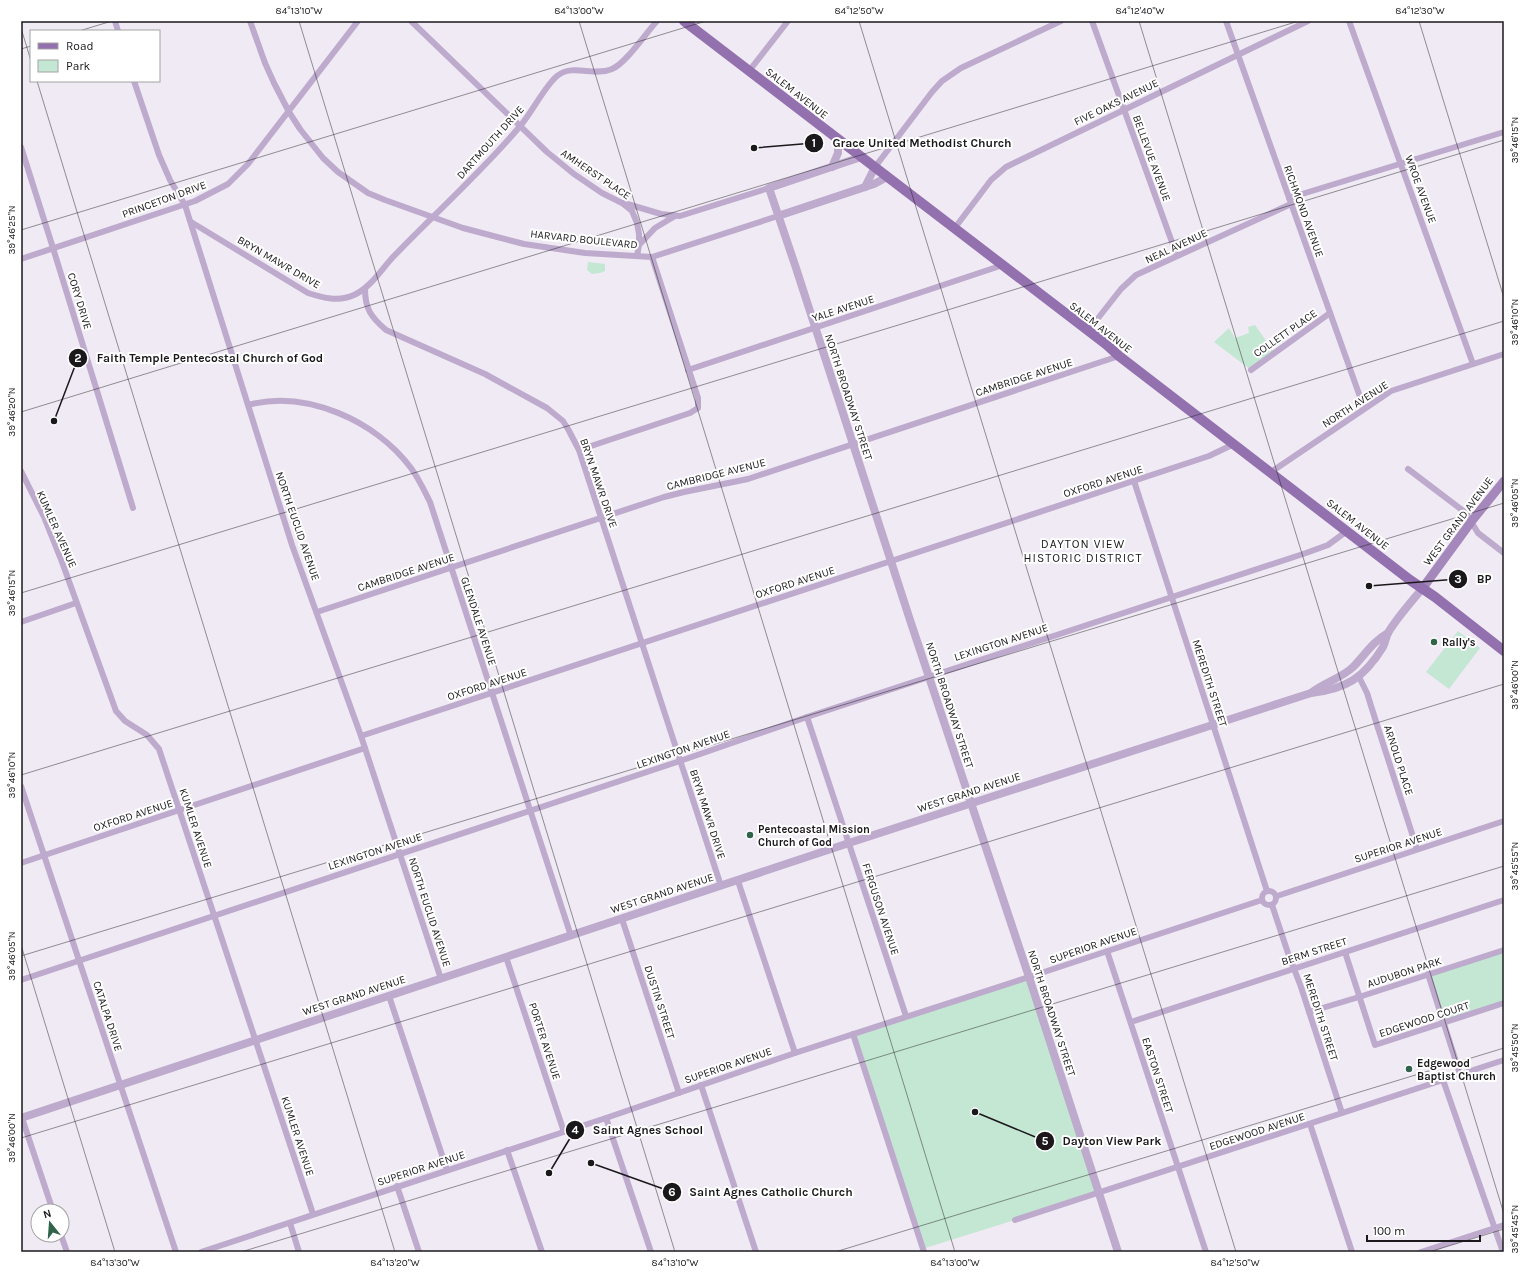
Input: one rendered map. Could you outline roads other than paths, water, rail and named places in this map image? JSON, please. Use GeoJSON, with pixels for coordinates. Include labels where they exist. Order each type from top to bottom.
{"type":"FeatureCollection","features":[{"type":"Feature","properties":{"kind":"main road","name":"SALEM AVENUE"},"geometry":{"type":"LineString","coordinates":[[684,21],[1504,651]]}},
{"type":"Feature","properties":{"kind":"main road","name":"WEST GRAND AVENUE"},"geometry":{"type":"LineString","coordinates":[[1422,589],[1471,522],[1504,481]]}},
{"type":"Feature","properties":{"kind":"street","name":"HARVARD BOULEVARD"},"geometry":{"type":"LineString","coordinates":[[250,21],[265,63],[289,112],[300,129],[323,158],[338,172],[353,184],[368,193],[385,200],[463,228],[524,244],[585,253],[652,257],[874,184],[887,177]]}},
{"type":"Feature","properties":{"kind":"street","name":"PRINCETON DRIVE"},"geometry":{"type":"LineString","coordinates":[[21,259],[185,204],[219,189],[239,174],[289,112],[358,21]]}},
{"type":"Feature","properties":{"kind":"street","name":"AMHERST PLACE"},"geometry":{"type":"LineString","coordinates":[[411,21],[547,152],[574,174],[602,193],[622,203],[632,211],[637,224],[640,245],[637,256]]}},
{"type":"Feature","properties":{"kind":"street","name":"DARTMOUTH DRIVE"},"geometry":{"type":"LineString","coordinates":[[365,289],[393,257],[520,126],[555,77],[567,71],[603,72],[616,68],[625,60],[657,21]]}},
{"type":"Feature","properties":{"kind":"street"},"geometry":{"type":"LineString","coordinates":[[749,71],[788,21]]}},
{"type":"Feature","properties":{"kind":"street"},"geometry":{"type":"LineString","coordinates":[[865,187],[875,167],[932,92],[950,74],[1061,21]]}},
{"type":"Feature","properties":{"kind":"street","name":"BELLEVUE AVENUE"},"geometry":{"type":"LineString","coordinates":[[1092,21],[1177,256]]}},
{"type":"Feature","properties":{"kind":"street","name":"RICHMOND AVENUE"},"geometry":{"type":"LineString","coordinates":[[1226,21],[1364,408]]}},
{"type":"Feature","properties":{"kind":"street","name":"FIVE OAKS AVENUE"},"geometry":{"type":"LineString","coordinates":[[954,229],[991,180],[999,172],[1028,156],[1308,21]]}},
{"type":"Feature","properties":{"kind":"street","name":"WROE AVENUE"},"geometry":{"type":"LineString","coordinates":[[1349,21],[1473,364]]}},
{"type":"Feature","properties":{"kind":"street","name":"NORTH EUCLID AVENUE"},"geometry":{"type":"LineString","coordinates":[[134,82],[159,155],[170,180],[185,204],[292,545],[361,736],[441,979]]}},
{"type":"Feature","properties":{"kind":"street","name":"NEAL AVENUE"},"geometry":{"type":"LineString","coordinates":[[1088,331],[1121,289],[1131,279],[1290,201],[1504,132]]}},
{"type":"Feature","properties":{"kind":"street"},"geometry":{"type":"LineString","coordinates":[[832,167],[838,153],[838,140]]}},
{"type":"Feature","properties":{"kind":"street","name":"CORY DRIVE"},"geometry":{"type":"LineString","coordinates":[[21,147],[54,248],[133,508]]}},
{"type":"Feature","properties":{"kind":"street","name":"HARVARD BOULEVARD"},"geometry":{"type":"LineString","coordinates":[[622,203],[661,214],[675,216],[691,213],[861,157]]}},
{"type":"Feature","properties":{"kind":"street","name":"NORTH BROADWAY STREET"},"geometry":{"type":"LineString","coordinates":[[769,188],[1118,1252]]}},
{"type":"Feature","properties":{"kind":"street","name":"HARVARD BOULEVARD"},"geometry":{"type":"LineString","coordinates":[[640,245],[655,228],[675,216]]}},
{"type":"Feature","properties":{"kind":"street","name":"BRYN MAWR DRIVE"},"geometry":{"type":"LineString","coordinates":[[191,222],[308,293],[321,298],[338,299],[353,295],[365,289],[365,300],[374,320],[386,330],[485,374],[547,408],[563,421],[579,450],[721,886]]}},
{"type":"Feature","properties":{"kind":"street"},"geometry":{"type":"LineString","coordinates":[[579,450],[693,412],[698,408],[698,401],[652,257]]}},
{"type":"Feature","properties":{"kind":"street","name":"YALE AVENUE"},"geometry":{"type":"LineString","coordinates":[[688,370],[1003,265]]}},
{"type":"Feature","properties":{"kind":"street","name":"COLLETT PLACE"},"geometry":{"type":"LineString","coordinates":[[1251,370],[1330,313]]}},
{"type":"Feature","properties":{"kind":"street","name":"NORTH AVENUE"},"geometry":{"type":"LineString","coordinates":[[1271,472],[1391,391],[1504,354]]}},
{"type":"Feature","properties":{"kind":"street","name":"CAMBRIDGE AVENUE"},"geometry":{"type":"LineString","coordinates":[[317,612],[684,492],[748,479],[1119,356]]}},
{"type":"Feature","properties":{"kind":"street","name":"GLENDALE AVENUE"},"geometry":{"type":"LineString","coordinates":[[248,405],[276,401],[313,405],[352,419],[383,439],[402,457],[420,481],[430,502],[572,936]]}},
{"type":"Feature","properties":{"kind":"street","name":"OXFORD AVENUE"},"geometry":{"type":"LineString","coordinates":[[361,736],[1209,456],[1234,444]]}},
{"type":"Feature","properties":{"kind":"street"},"geometry":{"type":"LineString","coordinates":[[1408,469],[1466,513],[1478,533],[1504,553]]}},
{"type":"Feature","properties":{"kind":"street","name":"KUMLER AVENUE"},"geometry":{"type":"LineString","coordinates":[[21,471],[54,540],[116,711],[125,721],[147,735],[159,749],[313,1214]]}},
{"type":"Feature","properties":{"kind":"street","name":"MEREDITH STREET"},"geometry":{"type":"LineString","coordinates":[[1134,481],[1267,891]]}},
{"type":"Feature","properties":{"kind":"street","name":"LEXINGTON AVENUE"},"geometry":{"type":"LineString","coordinates":[[21,980],[531,811],[807,717],[1328,545],[1347,531]]}},
{"type":"Feature","properties":{"kind":"street","name":"WEST GRAND AVENUE"},"geometry":{"type":"LineString","coordinates":[[21,1118],[738,880],[1310,693],[1328,691],[1346,685],[1359,677],[1372,662],[1384,646],[1388,633],[1422,589]]}},
{"type":"Feature","properties":{"kind":"street"},"geometry":{"type":"LineString","coordinates":[[21,622],[76,603]]}},
{"type":"Feature","properties":{"kind":"street","name":"WEST GRAND AVENUE"},"geometry":{"type":"LineString","coordinates":[[1310,693],[1353,668],[1369,647],[1379,638],[1388,633]]}},
{"type":"Feature","properties":{"kind":"street","name":"ARNOLD PLACE"},"geometry":{"type":"LineString","coordinates":[[1359,677],[1372,708],[1417,849]]}},
{"type":"Feature","properties":{"kind":"street","name":"FERGUSON AVENUE"},"geometry":{"type":"LineString","coordinates":[[807,717],[906,1016]]}},
{"type":"Feature","properties":{"kind":"street","name":"OXFORD AVENUE"},"geometry":{"type":"LineString","coordinates":[[21,863],[365,748]]}},
{"type":"Feature","properties":{"kind":"street","name":"CATALPA DRIVE"},"geometry":{"type":"LineString","coordinates":[[21,786],[176,1252]]}},
{"type":"Feature","properties":{"kind":"street","name":"SUPERIOR AVENUE"},"geometry":{"type":"LineString","coordinates":[[1277,896],[1504,821]]}},
{"type":"Feature","properties":{"kind":"street"},"geometry":{"type":"LineString","coordinates":[[738,880],[795,1053]]}},
{"type":"Feature","properties":{"kind":"street"},"geometry":{"type":"LineString","coordinates":[[1267,891],[1273,891],[1277,896],[1275,903],[1272,905],[1266,905],[1262,900],[1263,894],[1267,891]]}},
{"type":"Feature","properties":{"kind":"street","name":"SUPERIOR AVENUE"},"geometry":{"type":"LineString","coordinates":[[201,1252],[606,1118],[906,1016],[1262,900]]}},
{"type":"Feature","properties":{"kind":"street","name":"BERM STREET"},"geometry":{"type":"LineString","coordinates":[[1131,1022],[1504,900]]}},
{"type":"Feature","properties":{"kind":"street","name":"MEREDITH STREET"},"geometry":{"type":"LineString","coordinates":[[1272,905],[1342,1113]]}},
{"type":"Feature","properties":{"kind":"street","name":"DUSTIN STREET"},"geometry":{"type":"LineString","coordinates":[[622,919],[679,1093]]}},
{"type":"Feature","properties":{"kind":"street","name":"AUDUBON PARK"},"geometry":{"type":"LineString","coordinates":[[1309,1012],[1504,950]]}},
{"type":"Feature","properties":{"kind":"street","name":"EASTON STREET"},"geometry":{"type":"LineString","coordinates":[[1107,951],[1206,1252]]}},
{"type":"Feature","properties":{"kind":"street","name":"EDGEWOOD COURT"},"geometry":{"type":"LineString","coordinates":[[1345,952],[1375,1045],[1504,1003]]}},
{"type":"Feature","properties":{"kind":"street","name":"PORTER AVENUE"},"geometry":{"type":"LineString","coordinates":[[506,957],[564,1132]]}},
{"type":"Feature","properties":{"kind":"street"},"geometry":{"type":"LineString","coordinates":[[1428,974],[1460,1074]]}},
{"type":"Feature","properties":{"kind":"street"},"geometry":{"type":"LineString","coordinates":[[389,996],[447,1170]]}},
{"type":"Feature","properties":{"kind":"street"},"geometry":{"type":"LineString","coordinates":[[853,1034],[924,1252]]}},
{"type":"Feature","properties":{"kind":"street","name":"EDGEWOOD AVENUE"},"geometry":{"type":"LineString","coordinates":[[1015,1220],[1504,1060]]}},
{"type":"Feature","properties":{"kind":"street"},"geometry":{"type":"LineString","coordinates":[[1443,1080],[1503,1252]]}},
{"type":"Feature","properties":{"kind":"street"},"geometry":{"type":"LineString","coordinates":[[701,1085],[756,1252]]}},
{"type":"Feature","properties":{"kind":"street"},"geometry":{"type":"LineString","coordinates":[[21,1118],[50,1203]]}},
{"type":"Feature","properties":{"kind":"street"},"geometry":{"type":"LineString","coordinates":[[606,1118],[651,1252]]}},
{"type":"Feature","properties":{"kind":"street"},"geometry":{"type":"LineString","coordinates":[[1310,1124],[1352,1252]]}},
{"type":"Feature","properties":{"kind":"street"},"geometry":{"type":"LineString","coordinates":[[507,1150],[542,1252]]}},
{"type":"Feature","properties":{"kind":"street"},"geometry":{"type":"LineString","coordinates":[[397,1186],[419,1252]]}},
{"type":"Feature","properties":{"kind":"street"},"geometry":{"type":"LineString","coordinates":[[290,1223],[299,1252]]}},
{"type":"Feature","properties":{"kind":"street"},"geometry":{"type":"LineString","coordinates":[[1421,1252],[1504,1225]]}},
{"type":"Feature","properties":{"kind":"place","name":"Grace United Methodist Church"},"geometry":{"type":"Point","coordinates":[754,148]}},
{"type":"Feature","properties":{"kind":"place","name":"Faith Temple Pentecostal Church of God"},"geometry":{"type":"Point","coordinates":[54,421]}},
{"type":"Feature","properties":{"kind":"place","name":"BP"},"geometry":{"type":"Point","coordinates":[1369,586]}},
{"type":"Feature","properties":{"kind":"place","name":"Rally's"},"geometry":{"type":"Point","coordinates":[1434,642]}},
{"type":"Feature","properties":{"kind":"place","name":"Pentecoastal Mission Church of God"},"geometry":{"type":"Point","coordinates":[750,835]}},
{"type":"Feature","properties":{"kind":"place","name":"Edgewood Baptist Church"},"geometry":{"type":"Point","coordinates":[1409,1069]}},
{"type":"Feature","properties":{"kind":"place","name":"Dayton View Park"},"geometry":{"type":"Point","coordinates":[975,1112]}},
{"type":"Feature","properties":{"kind":"place","name":"Saint Agnes Catholic Church"},"geometry":{"type":"Point","coordinates":[591,1163]}},
{"type":"Feature","properties":{"kind":"place","name":"Saint Agnes School"},"geometry":{"type":"Point","coordinates":[549,1173]}},
{"type":"Feature","properties":{"kind":"district","name":"DAYTON VIEW HISTORIC DISTRICT"},"geometry":{"type":"Point","coordinates":[1083,551]}}]}
